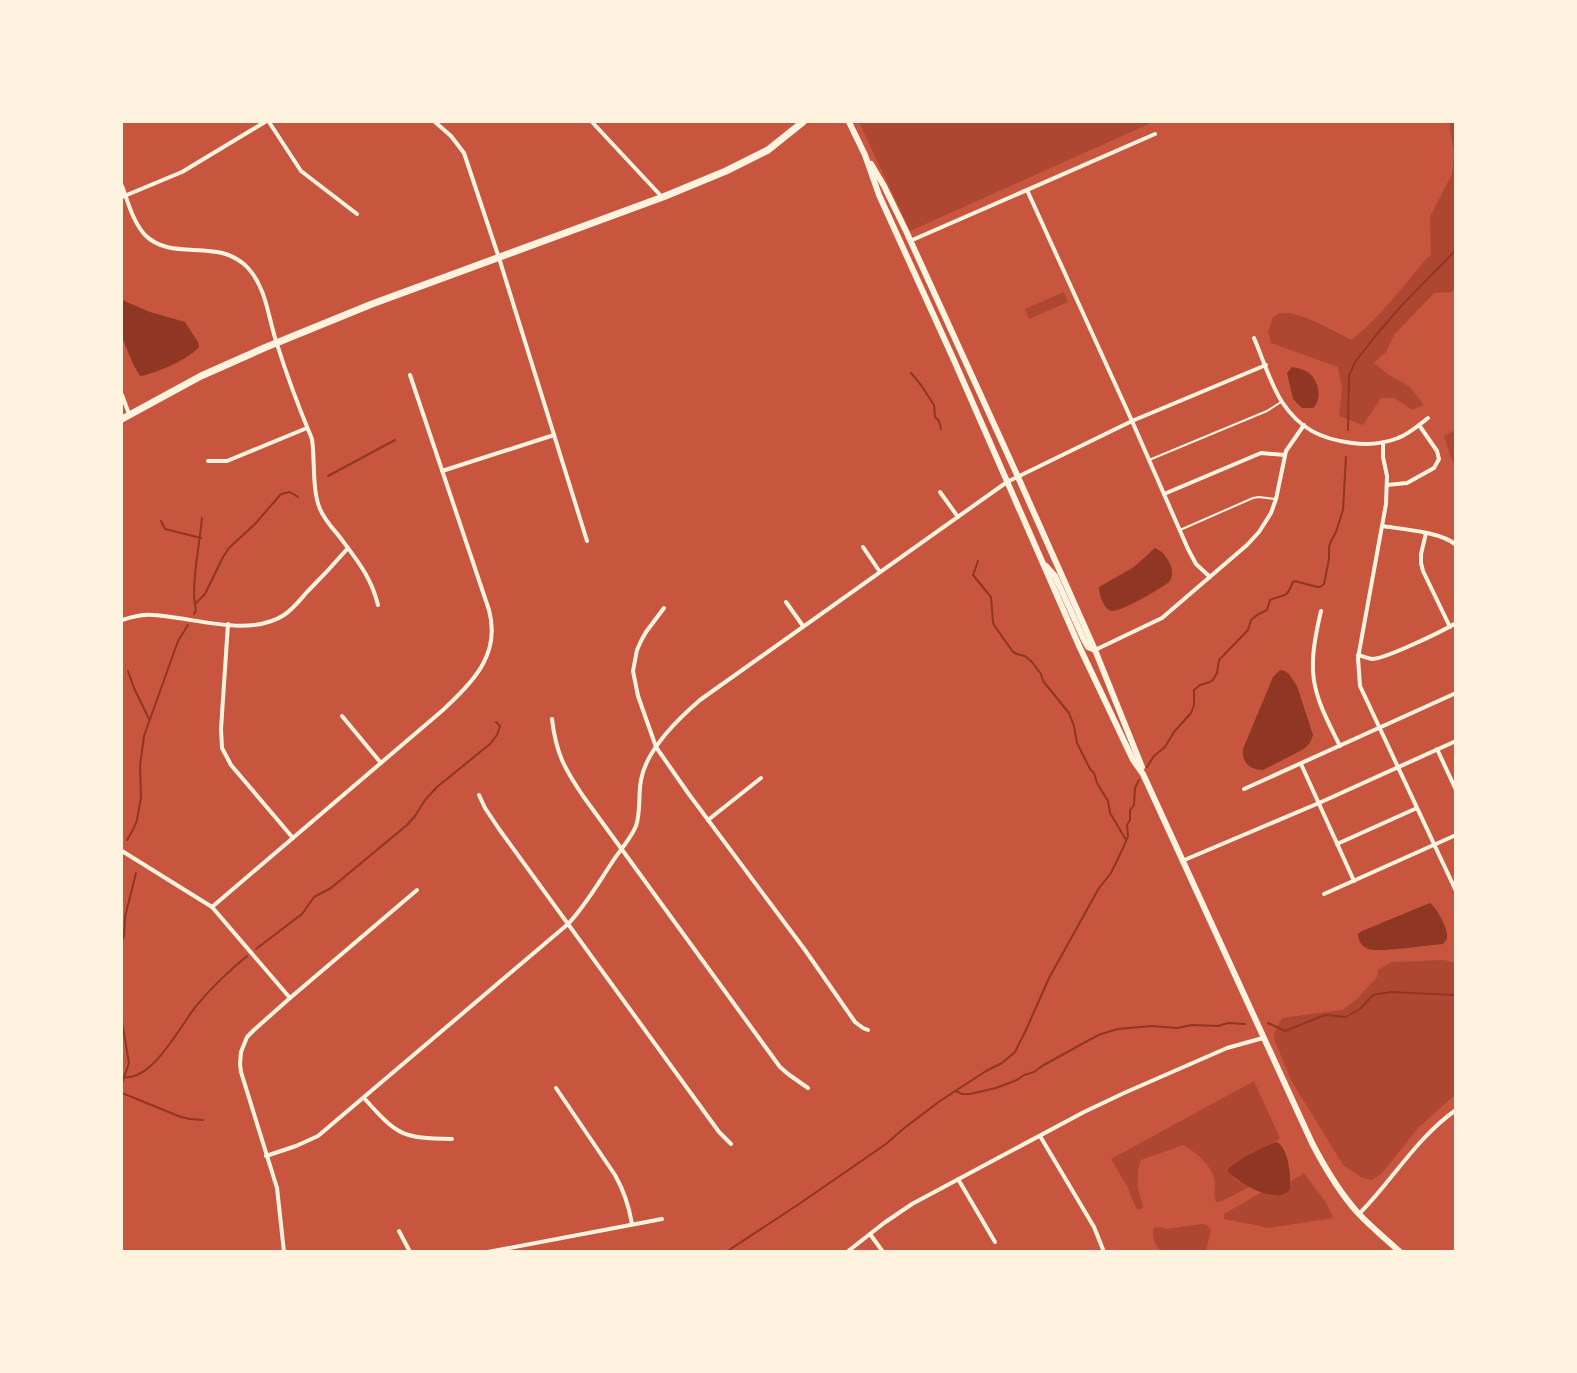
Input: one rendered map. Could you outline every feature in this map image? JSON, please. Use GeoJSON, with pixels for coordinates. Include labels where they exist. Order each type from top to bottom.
{"type":"FeatureCollection","features":[{"type":"Feature","properties":{"kind":"main road"},"geometry":{"type":"LineString","coordinates":[[122,419],[201,376],[276,343],[372,304],[663,197],[726,171],[768,150],[803,122]]}},
{"type":"Feature","properties":{"kind":"main road"},"geometry":{"type":"LineString","coordinates":[[849,122],[879,195],[1110,713],[1133,760],[1143,774],[1312,1143],[1326,1169],[1359,1214],[1400,1251]]}},
{"type":"Feature","properties":{"kind":"main road"},"geometry":{"type":"LineString","coordinates":[[864,155],[884,186],[1018,477],[1095,650],[1143,769],[1143,774]]}},
{"type":"Feature","properties":{"kind":"main road"},"geometry":{"type":"LineString","coordinates":[[1042,561],[1055,576],[1088,647],[1095,650]]}},
{"type":"Feature","properties":{"kind":"street"},"geometry":{"type":"LineString","coordinates":[[124,197],[182,172],[267,122],[301,171],[357,214]]}},
{"type":"Feature","properties":{"kind":"street"},"geometry":{"type":"LineString","coordinates":[[435,122],[451,136],[464,153],[587,542]]}},
{"type":"Feature","properties":{"kind":"street"},"geometry":{"type":"LineString","coordinates":[[592,122],[663,197]]}},
{"type":"Feature","properties":{"kind":"street"},"geometry":{"type":"LineString","coordinates":[[910,241],[1155,134]]}},
{"type":"Feature","properties":{"kind":"street"},"geometry":{"type":"LineString","coordinates":[[122,186],[124,197],[146,235],[161,245],[181,249],[212,250],[231,256],[242,262],[255,277],[261,287],[276,343],[312,439],[317,501],[320,511],[367,574],[373,585],[378,605]]}},
{"type":"Feature","properties":{"kind":"street"},"geometry":{"type":"LineString","coordinates":[[1027,190],[1191,556],[1210,577]]}},
{"type":"Feature","properties":{"kind":"street"},"geometry":{"type":"LineString","coordinates":[[1254,338],[1282,402],[1304,425],[1320,435],[1337,441],[1366,444],[1383,442],[1403,436],[1428,418]]}},
{"type":"Feature","properties":{"kind":"street"},"geometry":{"type":"LineString","coordinates":[[267,1156],[318,1136],[568,924],[584,906],[632,835],[639,812],[641,779],[648,762],[663,738],[690,708],[1007,482],[1132,421],[1266,365]]}},
{"type":"Feature","properties":{"kind":"street"},"geometry":{"type":"LineString","coordinates":[[213,908],[461,693],[478,671],[491,647],[492,619],[410,375]]}},
{"type":"Feature","properties":{"kind":"street"},"geometry":{"type":"LineString","coordinates":[[122,395],[130,415]]}},
{"type":"Feature","properties":{"kind":"street"},"geometry":{"type":"LineString","coordinates":[[1095,650],[1162,618],[1259,532],[1271,513],[1276,499],[1289,446],[1304,425]]}},
{"type":"Feature","properties":{"kind":"street"},"geometry":{"type":"LineString","coordinates":[[1387,485],[1407,483],[1434,468],[1439,459],[1437,451],[1419,425]]}},
{"type":"Feature","properties":{"kind":"street"},"geometry":{"type":"LineString","coordinates":[[208,461],[227,461],[307,428]]}},
{"type":"Feature","properties":{"kind":"street"},"geometry":{"type":"LineString","coordinates":[[442,471],[554,435]]}},
{"type":"Feature","properties":{"kind":"street"},"geometry":{"type":"LineString","coordinates":[[1383,442],[1387,485],[1382,526],[1358,655],[1360,687],[1455,891]]}},
{"type":"Feature","properties":{"kind":"street"},"geometry":{"type":"LineString","coordinates":[[1164,494],[1261,453],[1286,455]]}},
{"type":"Feature","properties":{"kind":"street"},"geometry":{"type":"LineString","coordinates":[[940,492],[958,517]]}},
{"type":"Feature","properties":{"kind":"street"},"geometry":{"type":"LineString","coordinates":[[1382,526],[1439,536],[1455,544]]}},
{"type":"Feature","properties":{"kind":"street"},"geometry":{"type":"LineString","coordinates":[[1426,533],[1421,554],[1423,571],[1450,627]]}},
{"type":"Feature","properties":{"kind":"street"},"geometry":{"type":"LineString","coordinates":[[863,547],[880,572]]}},
{"type":"Feature","properties":{"kind":"street"},"geometry":{"type":"LineString","coordinates":[[122,620],[140,615],[153,615],[228,624],[266,623],[290,611],[348,548]]}},
{"type":"Feature","properties":{"kind":"street"},"geometry":{"type":"LineString","coordinates":[[786,602],[803,626]]}},
{"type":"Feature","properties":{"kind":"street"},"geometry":{"type":"LineString","coordinates":[[664,608],[641,641],[633,671],[638,696],[656,747],[806,950],[855,1022],[868,1030]]}},
{"type":"Feature","properties":{"kind":"street"},"geometry":{"type":"LineString","coordinates":[[1321,611],[1312,661],[1313,675],[1321,706],[1340,746]]}},
{"type":"Feature","properties":{"kind":"street"},"geometry":{"type":"LineString","coordinates":[[1358,655],[1373,659],[1382,657],[1455,623]]}},
{"type":"Feature","properties":{"kind":"street"},"geometry":{"type":"LineString","coordinates":[[228,624],[220,729],[222,748],[231,765],[293,838]]}},
{"type":"Feature","properties":{"kind":"street"},"geometry":{"type":"LineString","coordinates":[[1244,789],[1455,693]]}},
{"type":"Feature","properties":{"kind":"street"},"geometry":{"type":"LineString","coordinates":[[342,716],[381,763]]}},
{"type":"Feature","properties":{"kind":"street"},"geometry":{"type":"LineString","coordinates":[[552,719],[556,747],[569,776],[780,1067],[808,1088]]}},
{"type":"Feature","properties":{"kind":"street"},"geometry":{"type":"LineString","coordinates":[[1182,861],[1319,803],[1455,741]]}},
{"type":"Feature","properties":{"kind":"street"},"geometry":{"type":"LineString","coordinates":[[1437,749],[1455,790]]}},
{"type":"Feature","properties":{"kind":"street"},"geometry":{"type":"LineString","coordinates":[[1301,764],[1354,881]]}},
{"type":"Feature","properties":{"kind":"street"},"geometry":{"type":"LineString","coordinates":[[708,820],[761,778]]}},
{"type":"Feature","properties":{"kind":"street"},"geometry":{"type":"LineString","coordinates":[[479,795],[484,808],[499,829],[719,1132],[731,1144]]}},
{"type":"Feature","properties":{"kind":"street"},"geometry":{"type":"LineString","coordinates":[[1338,844],[1417,808]]}},
{"type":"Feature","properties":{"kind":"street"},"geometry":{"type":"LineString","coordinates":[[1324,894],[1455,835]]}},
{"type":"Feature","properties":{"kind":"street"},"geometry":{"type":"LineString","coordinates":[[122,851],[213,908],[290,998]]}},
{"type":"Feature","properties":{"kind":"street"},"geometry":{"type":"LineString","coordinates":[[284,1251],[277,1188],[242,1078],[241,1052],[254,1030],[417,890]]}},
{"type":"Feature","properties":{"kind":"street"},"geometry":{"type":"LineString","coordinates":[[847,1251],[912,1204],[1084,1112],[1227,1048],[1263,1038]]}},
{"type":"Feature","properties":{"kind":"street"},"geometry":{"type":"LineString","coordinates":[[556,1088],[615,1175],[626,1198],[632,1224]]}},
{"type":"Feature","properties":{"kind":"street"},"geometry":{"type":"LineString","coordinates":[[364,1098],[385,1122],[402,1134],[423,1138],[452,1139]]}},
{"type":"Feature","properties":{"kind":"street"},"geometry":{"type":"LineString","coordinates":[[1359,1214],[1430,1132],[1455,1110]]}},
{"type":"Feature","properties":{"kind":"street"},"geometry":{"type":"LineString","coordinates":[[1040,1136],[1094,1227],[1104,1251]]}},
{"type":"Feature","properties":{"kind":"street"},"geometry":{"type":"LineString","coordinates":[[958,1179],[995,1242]]}},
{"type":"Feature","properties":{"kind":"street"},"geometry":{"type":"LineString","coordinates":[[489,1251],[662,1219]]}},
{"type":"Feature","properties":{"kind":"street"},"geometry":{"type":"LineString","coordinates":[[399,1231],[410,1251]]}},
{"type":"Feature","properties":{"kind":"street"},"geometry":{"type":"LineString","coordinates":[[870,1234],[883,1251]]}},
{"type":"Feature","properties":{"kind":"lane"},"geometry":{"type":"LineString","coordinates":[[1149,460],[1267,411],[1282,402]]}},
{"type":"Feature","properties":{"kind":"lane"},"geometry":{"type":"LineString","coordinates":[[1180,530],[1253,498],[1276,499]]}},
{"type":"Feature","properties":{"kind":"shaded area"},"geometry":{"type":"Polygon","coordinates":[[[859,122],[1150,122],[1151,123],[910,231],[859,122]]]}},
{"type":"Feature","properties":{"kind":"shaded area"},"geometry":{"type":"Polygon","coordinates":[[[1449,122],[1456,122],[1455,288],[1451,292],[1434,293],[1394,335],[1386,352],[1374,363],[1409,386],[1424,405],[1412,410],[1395,398],[1381,398],[1363,425],[1339,416],[1342,389],[1338,367],[1271,343],[1268,331],[1273,317],[1280,313],[1289,313],[1317,323],[1351,340],[1394,298],[1431,255],[1430,217],[1452,174],[1454,152],[1449,122]]]}},
{"type":"Feature","properties":{"kind":"shaded area"},"geometry":{"type":"Polygon","coordinates":[[[1064,292],[1068,302],[1029,319],[1025,309],[1064,292]]]}},
{"type":"Feature","properties":{"kind":"shaded area"},"geometry":{"type":"Polygon","coordinates":[[[122,300],[150,312],[185,322],[199,347],[171,365],[140,376],[122,337],[122,300]]]}},
{"type":"Feature","properties":{"kind":"shaded area"},"geometry":{"type":"Polygon","coordinates":[[[1292,367],[1307,372],[1316,382],[1318,401],[1313,408],[1302,408],[1293,399],[1287,373],[1292,367]]]}},
{"type":"Feature","properties":{"kind":"shaded area"},"geometry":{"type":"Polygon","coordinates":[[[1455,430],[1455,465],[1444,436],[1455,430]]]}},
{"type":"Feature","properties":{"kind":"shaded area"},"geometry":{"type":"Polygon","coordinates":[[[1155,548],[1170,563],[1172,573],[1169,582],[1116,611],[1108,609],[1102,600],[1099,587],[1134,567],[1155,548]]]}},
{"type":"Feature","properties":{"kind":"shaded area"},"geometry":{"type":"Polygon","coordinates":[[[1280,670],[1289,674],[1297,686],[1313,735],[1310,743],[1304,749],[1263,770],[1258,770],[1247,764],[1243,758],[1243,749],[1273,677],[1280,670]]]}},
{"type":"Feature","properties":{"kind":"shaded area"},"geometry":{"type":"Polygon","coordinates":[[[1430,903],[1447,931],[1447,938],[1443,944],[1373,950],[1360,943],[1358,934],[1362,931],[1430,903]]]}},
{"type":"Feature","properties":{"kind":"shaded area"},"geometry":{"type":"Polygon","coordinates":[[[1444,960],[1455,963],[1455,1095],[1419,1127],[1381,1174],[1372,1180],[1361,1177],[1343,1165],[1291,1080],[1274,1039],[1275,1031],[1282,1018],[1342,1010],[1356,1000],[1377,977],[1378,970],[1392,962],[1444,960]]]}},
{"type":"Feature","properties":{"kind":"shaded area"},"geometry":{"type":"Polygon","coordinates":[[[1254,1081],[1280,1138],[1246,1155],[1228,1169],[1236,1180],[1249,1187],[1216,1202],[1215,1182],[1211,1170],[1193,1151],[1183,1145],[1141,1160],[1138,1180],[1143,1207],[1139,1210],[1136,1208],[1128,1188],[1111,1159],[1254,1081]]]}},
{"type":"Feature","properties":{"kind":"shaded area"},"geometry":{"type":"Polygon","coordinates":[[[1277,1142],[1287,1157],[1289,1171],[1290,1190],[1284,1194],[1267,1194],[1258,1191],[1228,1172],[1228,1169],[1245,1156],[1277,1142]]]}},
{"type":"Feature","properties":{"kind":"shaded area"},"geometry":{"type":"Polygon","coordinates":[[[1304,1173],[1327,1204],[1333,1218],[1269,1228],[1224,1219],[1224,1214],[1262,1192],[1273,1196],[1290,1190],[1291,1181],[1304,1173]]]}},
{"type":"Feature","properties":{"kind":"shaded area"},"geometry":{"type":"Polygon","coordinates":[[[1207,1225],[1211,1230],[1206,1251],[1161,1251],[1154,1241],[1154,1228],[1165,1229],[1207,1225]]]}},
{"type":"Feature","properties":{"kind":"waterway"},"geometry":{"type":"LineString","coordinates":[[1348,430],[1349,376],[1355,362],[1402,305],[1456,250]]}},
{"type":"Feature","properties":{"kind":"waterway"},"geometry":{"type":"LineString","coordinates":[[911,373],[934,405],[935,417],[941,429]]}},
{"type":"Feature","properties":{"kind":"waterway"},"geometry":{"type":"LineString","coordinates":[[328,476],[395,440]]}},
{"type":"Feature","properties":{"kind":"waterway"},"geometry":{"type":"LineString","coordinates":[[1147,767],[1191,713],[1194,705],[1194,690],[1213,680],[1217,673],[1219,660],[1248,630],[1251,620],[1267,610],[1270,600],[1284,596],[1295,581],[1317,587],[1324,584],[1329,547],[1343,510],[1346,457]]}},
{"type":"Feature","properties":{"kind":"waterway"},"geometry":{"type":"LineString","coordinates":[[195,604],[205,594],[229,548],[255,524],[281,494],[290,492],[298,497]]}},
{"type":"Feature","properties":{"kind":"waterway"},"geometry":{"type":"LineString","coordinates":[[194,614],[196,610],[195,578],[202,518]]}},
{"type":"Feature","properties":{"kind":"waterway"},"geometry":{"type":"LineString","coordinates":[[161,521],[165,529],[201,538]]}},
{"type":"Feature","properties":{"kind":"waterway"},"geometry":{"type":"LineString","coordinates":[[978,561],[973,575],[991,597],[994,625],[1013,652],[1025,656],[1032,662],[1043,681],[1069,713],[1077,743],[1108,801],[1110,813],[1126,840]]}},
{"type":"Feature","properties":{"kind":"waterway"},"geometry":{"type":"LineString","coordinates":[[127,840],[137,820],[141,797],[140,766],[144,736],[178,641],[188,625]]}},
{"type":"Feature","properties":{"kind":"waterway"},"geometry":{"type":"LineString","coordinates":[[128,671],[149,719]]}},
{"type":"Feature","properties":{"kind":"waterway"},"geometry":{"type":"LineString","coordinates":[[256,949],[302,914],[314,897],[331,888],[407,825],[437,787],[490,744],[500,726],[496,722]]}},
{"type":"Feature","properties":{"kind":"waterway"},"geometry":{"type":"LineString","coordinates":[[726,1252],[886,1144],[940,1101],[1002,1063],[1015,1052],[1049,978],[1099,888],[1111,873],[1124,846],[1128,836],[1127,825],[1130,820],[1130,810],[1134,805],[1135,788],[1139,780]]}},
{"type":"Feature","properties":{"kind":"waterway"},"geometry":{"type":"LineString","coordinates":[[122,940],[136,873]]}},
{"type":"Feature","properties":{"kind":"waterway"},"geometry":{"type":"LineString","coordinates":[[124,1077],[135,1076],[156,1061],[203,998],[247,956]]}},
{"type":"Feature","properties":{"kind":"waterway"},"geometry":{"type":"LineString","coordinates":[[1268,1023],[1285,1031],[1325,1015],[1346,1017],[1360,1009],[1373,995],[1390,992],[1456,995]]}},
{"type":"Feature","properties":{"kind":"waterway"},"geometry":{"type":"LineString","coordinates":[[122,1022],[129,1063],[122,1083]]}},
{"type":"Feature","properties":{"kind":"waterway"},"geometry":{"type":"LineString","coordinates":[[956,1091],[970,1094],[1017,1080],[1091,1039],[1118,1029],[1245,1024]]}},
{"type":"Feature","properties":{"kind":"waterway"},"geometry":{"type":"LineString","coordinates":[[122,1089],[122,1107]]}},
{"type":"Feature","properties":{"kind":"waterway"},"geometry":{"type":"LineString","coordinates":[[122,1093],[181,1117],[203,1120]]}}]}
